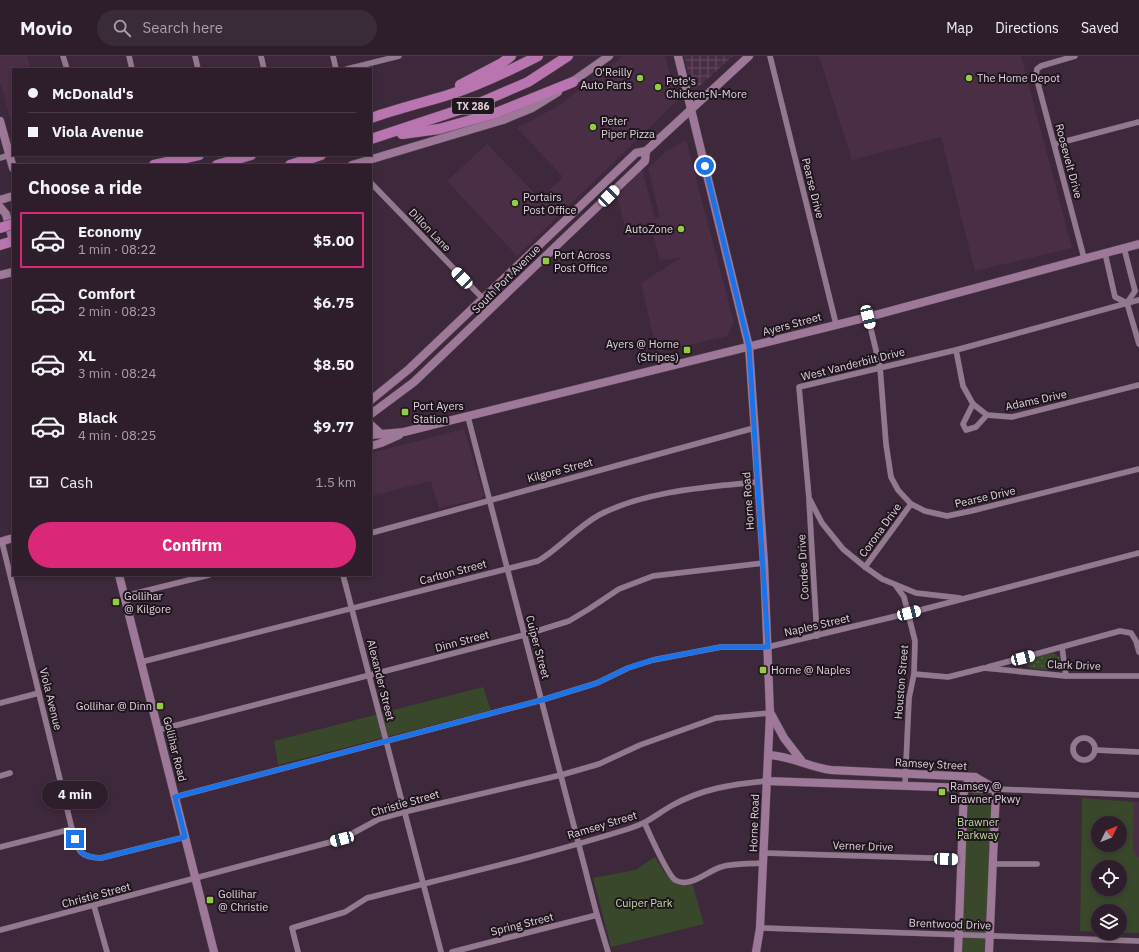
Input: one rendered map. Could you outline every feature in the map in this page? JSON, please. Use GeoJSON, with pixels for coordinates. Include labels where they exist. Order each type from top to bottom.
{"type":"FeatureCollection","features":[{"type":"Feature","properties":{"kind":"highway"},"geometry":{"type":"LineString","coordinates":[[432,100],[502,63],[511,56]]}},
{"type":"Feature","properties":{"kind":"highway","name":"TX 286"},"geometry":{"type":"LineString","coordinates":[[372,118],[400,108],[432,100],[497,78],[538,56]]}},
{"type":"Feature","properties":{"kind":"highway","name":"TX 286"},"geometry":{"type":"LineString","coordinates":[[374,138],[477,104],[528,82],[568,56]]}},
{"type":"Feature","properties":{"kind":"highway"},"geometry":{"type":"LineString","coordinates":[[374,138],[439,129],[526,103],[573,82]]}},
{"type":"Feature","properties":{"kind":"highway"},"geometry":{"type":"LineString","coordinates":[[158,164],[194,156]]}},
{"type":"Feature","properties":{"kind":"highway"},"geometry":{"type":"LineString","coordinates":[[220,164],[248,156]]}},
{"type":"Feature","properties":{"kind":"highway"},"geometry":{"type":"LineString","coordinates":[[293,164],[318,156]]}},
{"type":"Feature","properties":{"kind":"highway"},"geometry":{"type":"LineString","coordinates":[[0,228],[12,224]]}},
{"type":"Feature","properties":{"kind":"highway"},"geometry":{"type":"LineString","coordinates":[[1,244],[12,241]]}},
{"type":"Feature","properties":{"kind":"main road"},"geometry":{"type":"LineString","coordinates":[[357,164],[503,120],[532,108],[573,82],[609,56]]}},
{"type":"Feature","properties":{"kind":"main road","name":"Horne Road"},"geometry":{"type":"LineString","coordinates":[[678,56],[749,347],[764,563],[770,713],[760,928],[755,952]]}},
{"type":"Feature","properties":{"kind":"main road","name":"South Port Avenue"},"geometry":{"type":"LineString","coordinates":[[372,399],[409,369],[636,153],[646,151],[692,111],[749,56]]}},
{"type":"Feature","properties":{"kind":"main road"},"geometry":{"type":"LineString","coordinates":[[0,121],[11,155]]}},
{"type":"Feature","properties":{"kind":"main road","name":"South Port Avenue"},"geometry":{"type":"LineString","coordinates":[[372,413],[414,382],[492,308],[645,161],[646,151]]}},
{"type":"Feature","properties":{"kind":"main road"},"geometry":{"type":"LineString","coordinates":[[0,200],[12,196]]}},
{"type":"Feature","properties":{"kind":"main road"},"geometry":{"type":"LineString","coordinates":[[0,207],[6,214],[12,237]]}},
{"type":"Feature","properties":{"kind":"main road","name":"Ayers Street"},"geometry":{"type":"LineString","coordinates":[[372,435],[404,432],[468,417],[868,317],[1139,244]]}},
{"type":"Feature","properties":{"kind":"main road"},"geometry":{"type":"LineString","coordinates":[[372,426],[381,434]]}},
{"type":"Feature","properties":{"kind":"main road","name":"Ayers Street"},"geometry":{"type":"LineString","coordinates":[[372,446],[404,432]]}},
{"type":"Feature","properties":{"kind":"main road"},"geometry":{"type":"LineString","coordinates":[[1,542],[12,538]]}},
{"type":"Feature","properties":{"kind":"main road","name":"Gollihar Road"},"geometry":{"type":"LineString","coordinates":[[119,576],[214,952]]}},
{"type":"Feature","properties":{"kind":"main road"},"geometry":{"type":"LineString","coordinates":[[770,713],[784,738],[800,760]]}},
{"type":"Feature","properties":{"kind":"main road","name":"Ramsey Street"},"geometry":{"type":"LineString","coordinates":[[768,755],[800,760],[814,766],[831,770],[975,777],[996,789]]}},
{"type":"Feature","properties":{"kind":"main road"},"geometry":{"type":"LineString","coordinates":[[958,952],[964,788],[969,780],[975,777]]}},
{"type":"Feature","properties":{"kind":"main road","name":"Ramsey Street"},"geometry":{"type":"LineString","coordinates":[[766,781],[996,789]]}},
{"type":"Feature","properties":{"kind":"main road"},"geometry":{"type":"LineString","coordinates":[[989,952],[996,789]]}},
{"type":"Feature","properties":{"kind":"street"},"geometry":{"type":"LineString","coordinates":[[63,56],[67,68]]}},
{"type":"Feature","properties":{"kind":"street"},"geometry":{"type":"LineString","coordinates":[[129,56],[132,68]]}},
{"type":"Feature","properties":{"kind":"street"},"geometry":{"type":"LineString","coordinates":[[195,56],[198,68]]}},
{"type":"Feature","properties":{"kind":"street"},"geometry":{"type":"LineString","coordinates":[[261,56],[264,68]]}},
{"type":"Feature","properties":{"kind":"street"},"geometry":{"type":"LineString","coordinates":[[333,56],[336,68]]}},
{"type":"Feature","properties":{"kind":"street"},"geometry":{"type":"LineString","coordinates":[[351,68],[399,56]]}},
{"type":"Feature","properties":{"kind":"street","name":"Pearse Drive"},"geometry":{"type":"LineString","coordinates":[[770,56],[836,324]]}},
{"type":"Feature","properties":{"kind":"street","name":"Roosevelt Drive"},"geometry":{"type":"LineString","coordinates":[[1075,56],[1041,66],[1037,69],[1036,76],[1084,258]]}},
{"type":"Feature","properties":{"kind":"street"},"geometry":{"type":"LineString","coordinates":[[1055,144],[1139,122]]}},
{"type":"Feature","properties":{"kind":"street"},"geometry":{"type":"LineString","coordinates":[[0,158],[11,155]]}},
{"type":"Feature","properties":{"kind":"street","name":"Dillon Lane"},"geometry":{"type":"LineString","coordinates":[[372,184],[492,308]]}},
{"type":"Feature","properties":{"kind":"street"},"geometry":{"type":"LineString","coordinates":[[1124,248],[1135,291],[1128,303],[1139,344]]}},
{"type":"Feature","properties":{"kind":"street"},"geometry":{"type":"LineString","coordinates":[[1105,252],[1115,297],[1128,303]]}},
{"type":"Feature","properties":{"kind":"street","name":"West Vanderbilt Drive"},"geometry":{"type":"LineString","coordinates":[[964,598],[916,593],[896,585],[865,568],[843,549],[822,523],[809,498],[799,387],[956,350],[1139,300]]}},
{"type":"Feature","properties":{"kind":"street","name":"Pearse Drive"},"geometry":{"type":"LineString","coordinates":[[868,317],[880,367],[888,464],[891,477],[894,484],[911,504],[925,512],[947,516],[1139,469]]}},
{"type":"Feature","properties":{"kind":"street"},"geometry":{"type":"LineString","coordinates":[[956,350],[963,386],[973,404],[987,415],[976,427],[966,430],[962,424],[973,404]]}},
{"type":"Feature","properties":{"kind":"street","name":"Adams Drive"},"geometry":{"type":"LineString","coordinates":[[987,415],[1012,417],[1139,385]]}},
{"type":"Feature","properties":{"kind":"street","name":"Cuiper Street"},"geometry":{"type":"LineString","coordinates":[[468,417],[597,915],[608,952]]}},
{"type":"Feature","properties":{"kind":"street","name":"Kilgore Street"},"geometry":{"type":"LineString","coordinates":[[372,533],[754,428]]}},
{"type":"Feature","properties":{"kind":"street","name":"Carlton Street"},"geometry":{"type":"LineString","coordinates":[[142,662],[352,610],[538,561],[553,552],[576,531],[599,515],[624,504],[703,487],[758,482]]}},
{"type":"Feature","properties":{"kind":"street","name":"Condee Drive"},"geometry":{"type":"LineString","coordinates":[[809,498],[817,636]]}},
{"type":"Feature","properties":{"kind":"street","name":"Corona Drive"},"geometry":{"type":"LineString","coordinates":[[865,568],[911,504]]}},
{"type":"Feature","properties":{"kind":"street","name":"Viola Avenue"},"geometry":{"type":"LineString","coordinates":[[1,542],[78,849],[87,857],[101,858],[185,837]]}},
{"type":"Feature","properties":{"kind":"street","name":"Naples Street"},"geometry":{"type":"LineString","coordinates":[[175,797],[542,700],[597,683],[628,668],[653,660],[721,647],[768,647],[909,613],[1139,553]]}},
{"type":"Feature","properties":{"kind":"street","name":"Dinn Street"},"geometry":{"type":"LineString","coordinates":[[158,730],[524,635],[569,620],[589,610],[619,589],[653,576],[764,563]]}},
{"type":"Feature","properties":{"kind":"street"},"geometry":{"type":"LineString","coordinates":[[125,596],[204,576]]}},
{"type":"Feature","properties":{"kind":"street","name":"Alexander Street"},"geometry":{"type":"LineString","coordinates":[[343,576],[370,675],[440,952]]}},
{"type":"Feature","properties":{"kind":"street","name":"Houston Street"},"geometry":{"type":"LineString","coordinates":[[896,585],[904,596],[915,641],[914,674],[909,698],[905,785]]}},
{"type":"Feature","properties":{"kind":"street"},"geometry":{"type":"LineString","coordinates":[[984,668],[1120,631],[1131,633],[1136,641],[1139,652]]}},
{"type":"Feature","properties":{"kind":"street"},"geometry":{"type":"LineString","coordinates":[[1062,647],[1066,676]]}},
{"type":"Feature","properties":{"kind":"street","name":"Clark Drive"},"geometry":{"type":"LineString","coordinates":[[914,674],[948,677],[984,668],[1066,676],[1139,676]]}},
{"type":"Feature","properties":{"kind":"street"},"geometry":{"type":"LineString","coordinates":[[0,704],[39,694]]}},
{"type":"Feature","properties":{"kind":"street","name":"Christie Street"},"geometry":{"type":"LineString","coordinates":[[0,930],[342,839],[379,819],[404,812],[561,775],[599,764],[640,745],[716,718],[770,713]]}},
{"type":"Feature","properties":{"kind":"street"},"geometry":{"type":"LineString","coordinates":[[1095,750],[1139,752]]}},
{"type":"Feature","properties":{"kind":"street"},"geometry":{"type":"LineString","coordinates":[[0,776],[10,773]]}},
{"type":"Feature","properties":{"kind":"street","name":"Ramsey Street"},"geometry":{"type":"LineString","coordinates":[[298,952],[292,928],[345,912],[367,898],[579,845],[645,824],[671,806],[708,790],[734,784],[766,781]]}},
{"type":"Feature","properties":{"kind":"street","name":"Ramsey Street"},"geometry":{"type":"LineString","coordinates":[[996,789],[1139,796]]}},
{"type":"Feature","properties":{"kind":"street"},"geometry":{"type":"LineString","coordinates":[[645,824],[669,872],[675,880],[686,882],[695,880],[722,866],[763,863]]}},
{"type":"Feature","properties":{"kind":"street"},"geometry":{"type":"LineString","coordinates":[[0,847],[72,829]]}},
{"type":"Feature","properties":{"kind":"street","name":"Verner Drive"},"geometry":{"type":"LineString","coordinates":[[764,852],[961,860]]}},
{"type":"Feature","properties":{"kind":"street"},"geometry":{"type":"LineString","coordinates":[[993,864],[1037,864]]}},
{"type":"Feature","properties":{"kind":"street"},"geometry":{"type":"LineString","coordinates":[[94,906],[107,952]]}},
{"type":"Feature","properties":{"kind":"street","name":"Spring Street"},"geometry":{"type":"LineString","coordinates":[[452,952],[597,915]]}},
{"type":"Feature","properties":{"kind":"street","name":"Brentwood Drive"},"geometry":{"type":"LineString","coordinates":[[760,928],[958,933],[1139,940]]}},
{"type":"Feature","properties":{"kind":"shaded area"},"geometry":{"type":"Polygon","coordinates":[[[0,56],[27,56],[31,68],[12,68],[12,126],[0,81],[0,56]]]}},
{"type":"Feature","properties":{"kind":"shaded area"},"geometry":{"type":"Polygon","coordinates":[[[623,56],[665,56],[677,101],[517,256],[447,181],[487,144],[540,199],[563,177],[517,128],[558,106],[623,56]]]}},
{"type":"Feature","properties":{"kind":"shaded area"},"geometry":{"type":"Polygon","coordinates":[[[684,56],[733,56],[696,89],[692,87],[684,56]]]}},
{"type":"Feature","properties":{"kind":"shaded area"},"geometry":{"type":"Polygon","coordinates":[[[819,56],[1021,56],[1072,248],[975,271],[941,137],[852,160],[819,56]]]}},
{"type":"Feature","properties":{"kind":"shaded area"},"geometry":{"type":"Polygon","coordinates":[[[686,140],[734,323],[727,336],[657,352],[641,283],[682,257],[660,261],[652,230],[628,238],[617,196],[642,169],[655,219],[660,218],[648,168],[666,152],[686,140]]]}},
{"type":"Feature","properties":{"kind":"shaded area"},"geometry":{"type":"Polygon","coordinates":[[[464,429],[484,495],[481,499],[439,508],[431,481],[372,496],[372,453],[464,429]]]}},
{"type":"Feature","properties":{"kind":"shaded area"},"geometry":{"type":"Polygon","coordinates":[[[1134,802],[1139,802],[1139,858],[1133,851],[1134,802]]]}},
{"type":"Feature","properties":{"kind":"green space"},"geometry":{"type":"Polygon","coordinates":[[[1052,653],[1059,657],[1060,664],[1054,669],[1042,670],[1027,666],[1029,658],[1052,653]]]}},
{"type":"Feature","properties":{"kind":"green space"},"geometry":{"type":"Polygon","coordinates":[[[483,687],[491,710],[278,765],[274,741],[483,687]]]}},
{"type":"Feature","properties":{"kind":"green space","name":"Brawner Parkway"},"geometry":{"type":"Polygon","coordinates":[[[974,793],[984,794],[991,798],[992,802],[986,952],[961,952],[967,799],[974,793]]]}},
{"type":"Feature","properties":{"kind":"green space"},"geometry":{"type":"Polygon","coordinates":[[[1082,798],[1134,802],[1133,851],[1139,858],[1139,933],[1127,933],[1127,904],[1091,904],[1091,932],[1080,931],[1082,798]]]}},
{"type":"Feature","properties":{"kind":"green space","name":"Cuiper Park"},"geometry":{"type":"Polygon","coordinates":[[[655,857],[669,877],[692,883],[704,924],[611,947],[593,878],[635,870],[655,857]]]}},
{"type":"Feature","properties":{"kind":"place","name":"O'Reilly Auto Parts"},"geometry":{"type":"Point","coordinates":[640,78]}},
{"type":"Feature","properties":{"kind":"place","name":"The Home Depot"},"geometry":{"type":"Point","coordinates":[969,78]}},
{"type":"Feature","properties":{"kind":"place","name":"Pete's Chicken-N-More"},"geometry":{"type":"Point","coordinates":[658,87]}},
{"type":"Feature","properties":{"kind":"place","name":"Peter Piper Pizza"},"geometry":{"type":"Point","coordinates":[593,127]}},
{"type":"Feature","properties":{"kind":"place","name":"Portairs Post Office"},"geometry":{"type":"Point","coordinates":[515,203]}},
{"type":"Feature","properties":{"kind":"place","name":"AutoZone"},"geometry":{"type":"Point","coordinates":[681,229]}},
{"type":"Feature","properties":{"kind":"place","name":"Port Across Post Office"},"geometry":{"type":"Point","coordinates":[546,261]}},
{"type":"Feature","properties":{"kind":"place","name":"Ayers @ Horne (Stripes)"},"geometry":{"type":"Point","coordinates":[687,350]}},
{"type":"Feature","properties":{"kind":"place","name":"Port Ayers Station"},"geometry":{"type":"Point","coordinates":[405,412]}},
{"type":"Feature","properties":{"kind":"place","name":"Gollihar @ Kilgore"},"geometry":{"type":"Point","coordinates":[116,602]}},
{"type":"Feature","properties":{"kind":"place","name":"Horne @ Naples"},"geometry":{"type":"Point","coordinates":[763,670]}},
{"type":"Feature","properties":{"kind":"place","name":"Gollihar @ Dinn"},"geometry":{"type":"Point","coordinates":[160,706]}},
{"type":"Feature","properties":{"kind":"place","name":"Ramsey @ Brawner Pkwy"},"geometry":{"type":"Point","coordinates":[942,792]}},
{"type":"Feature","properties":{"kind":"place","name":"Gollihar @ Christie"},"geometry":{"type":"Point","coordinates":[210,900]}},
{"type":"Feature","properties":{"kind":"route"},"geometry":{"type":"LineString","coordinates":[[75,839],[78,849],[87,857],[101,858],[185,837],[175,797],[542,700],[597,683],[628,668],[653,660],[721,647],[768,647],[764,563],[749,347],[705,166]]}}]}
